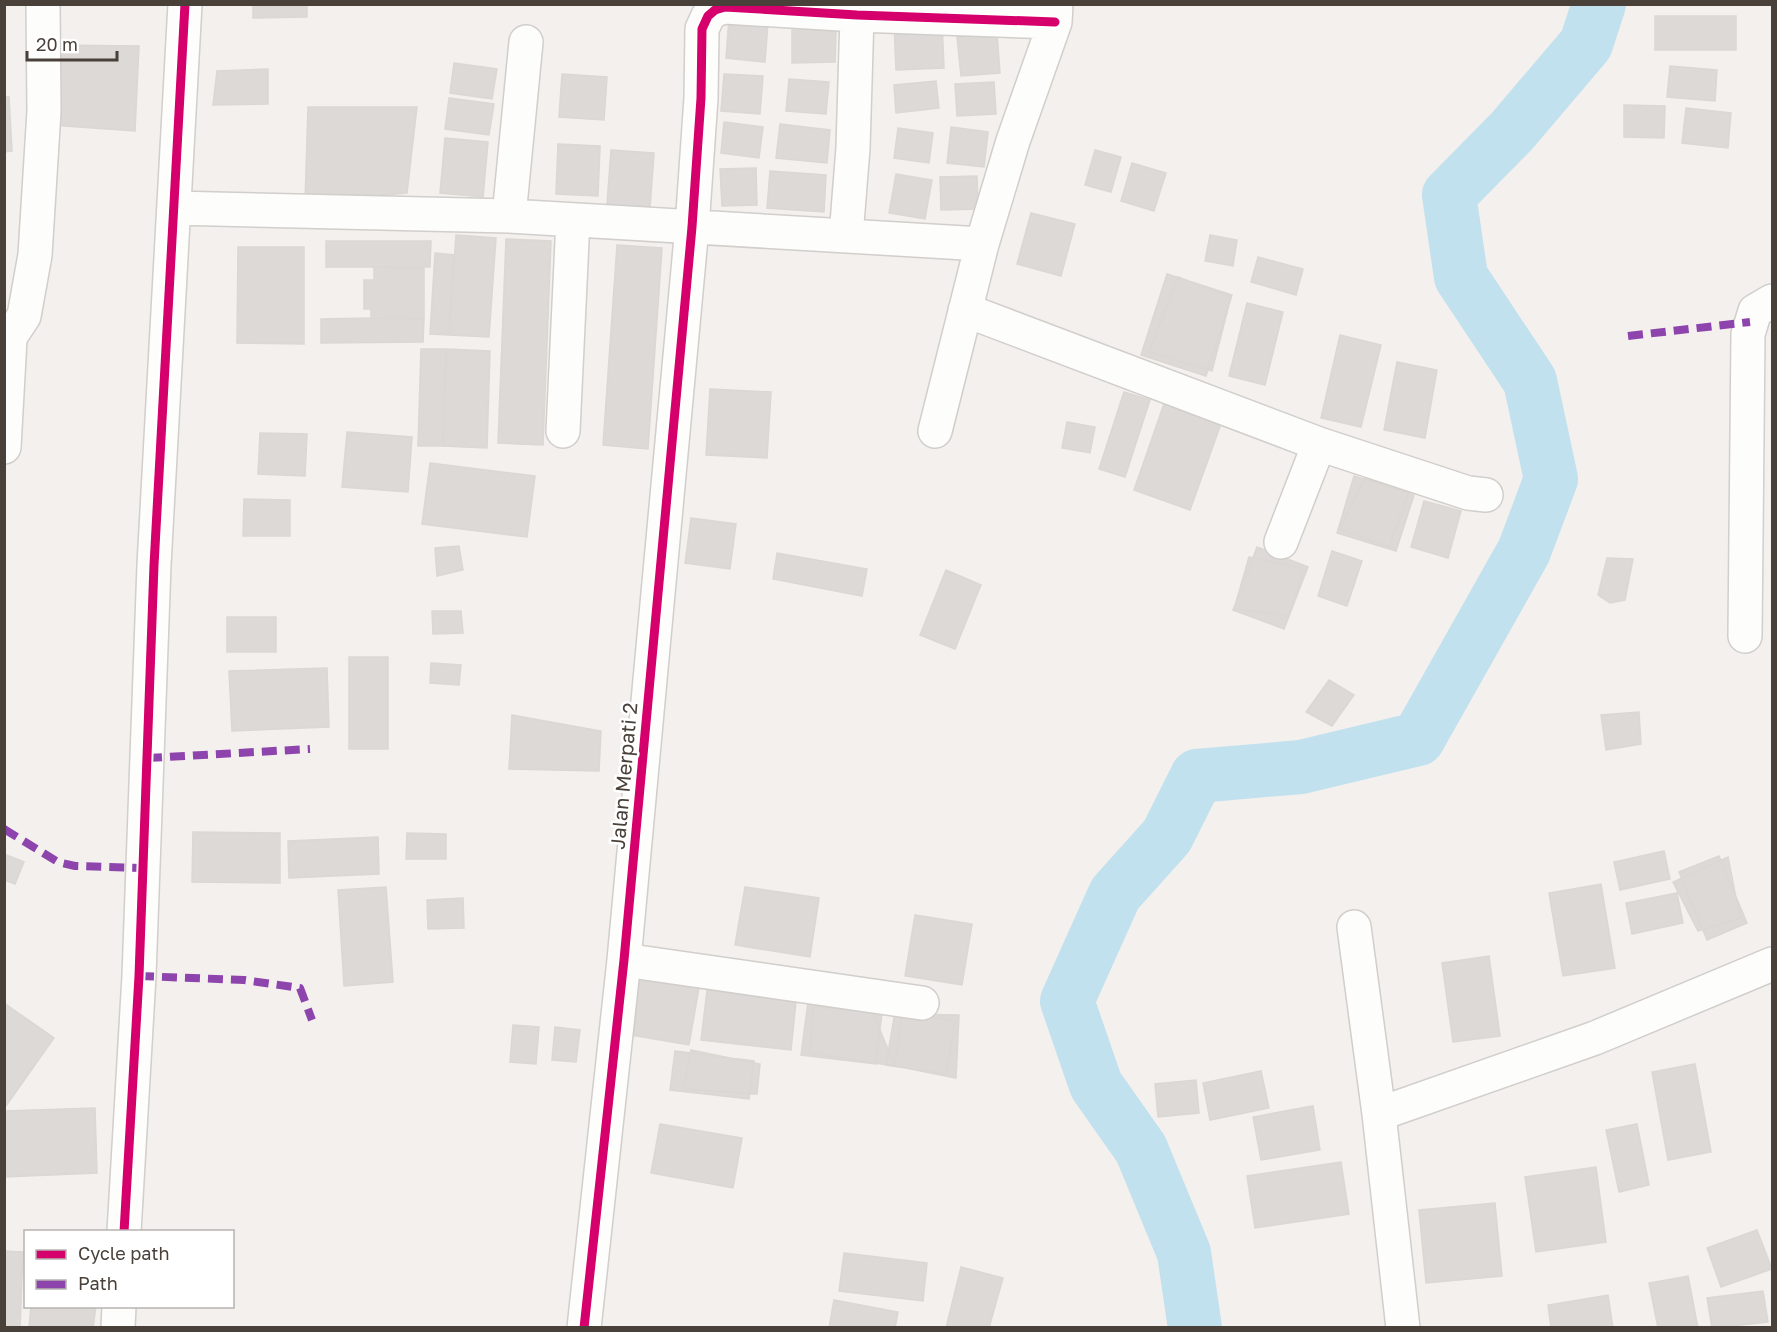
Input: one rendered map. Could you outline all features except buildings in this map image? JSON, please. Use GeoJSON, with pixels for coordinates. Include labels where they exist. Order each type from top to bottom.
{"type":"FeatureCollection","features":[{"type":"Feature","properties":{"kind":"street"},"geometry":{"type":"LineString","coordinates":[[4,447],[7,342],[24,316],[35,255],[44,111],[43,4]]}},
{"type":"Feature","properties":{"kind":"street"},"geometry":{"type":"LineString","coordinates":[[124,1230],[139,976],[154,564],[185,4]]}},
{"type":"Feature","properties":{"kind":"street","name":"Jalan Merpati 2"},"geometry":{"type":"LineString","coordinates":[[584,1328],[624,960],[692,227],[701,98],[702,29],[708,16],[715,10],[725,7],[857,15],[1056,13]]}},
{"type":"Feature","properties":{"kind":"street"},"geometry":{"type":"LineString","coordinates":[[935,431],[982,244],[1013,141],[1056,13]]}},
{"type":"Feature","properties":{"kind":"street"},"geometry":{"type":"LineString","coordinates":[[846,236],[853,148],[857,15]]}},
{"type":"Feature","properties":{"kind":"street"},"geometry":{"type":"LineString","coordinates":[[509,216],[526,42]]}},
{"type":"Feature","properties":{"kind":"street"},"geometry":{"type":"LineString","coordinates":[[174,208],[509,216],[982,244]]}},
{"type":"Feature","properties":{"kind":"street"},"geometry":{"type":"LineString","coordinates":[[563,431],[573,220]]}},
{"type":"Feature","properties":{"kind":"street"},"geometry":{"type":"LineString","coordinates":[[1745,636],[1748,334],[1755,311],[1773,301]]}},
{"type":"Feature","properties":{"kind":"street"},"geometry":{"type":"LineString","coordinates":[[965,310],[1319,444],[1468,493],[1486,495]]}},
{"type":"Feature","properties":{"kind":"street"},"geometry":{"type":"LineString","coordinates":[[1281,542],[1319,444]]}},
{"type":"Feature","properties":{"kind":"street"},"geometry":{"type":"LineString","coordinates":[[1354,927],[1379,1114],[1403,1328]]}},
{"type":"Feature","properties":{"kind":"street"},"geometry":{"type":"LineString","coordinates":[[624,960],[922,1003]]}},
{"type":"Feature","properties":{"kind":"street"},"geometry":{"type":"LineString","coordinates":[[1379,1114],[1595,1038],[1773,964]]}},
{"type":"Feature","properties":{"kind":"street"},"geometry":{"type":"LineString","coordinates":[[118,1328],[120,1308]]}},
{"type":"Feature","properties":{"kind":"waterway"},"geometry":{"type":"LineString","coordinates":[[1195,1328],[1184,1253],[1141,1149],[1096,1085],[1067,1001],[1115,894],[1167,836],[1197,776],[1301,767],[1418,739],[1524,551],[1551,479],[1530,381],[1461,277],[1449,195],[1512,131],[1586,44],[1599,4]]}},
{"type":"Feature","properties":{"kind":"marked path"},"geometry":{"type":"LineString","coordinates":[[1628,336],[1750,322]]}},
{"type":"Feature","properties":{"kind":"marked path"},"geometry":{"type":"LineString","coordinates":[[147,758],[310,749]]}},
{"type":"Feature","properties":{"kind":"marked path"},"geometry":{"type":"LineString","coordinates":[[4,829],[58,862],[75,866],[143,868]]}},
{"type":"Feature","properties":{"kind":"marked path"},"geometry":{"type":"LineString","coordinates":[[139,976],[244,980],[300,988],[312,1020]]}},
{"type":"Feature","properties":{"kind":"cycle path"},"geometry":{"type":"LineString","coordinates":[[124,1230],[139,976],[154,565],[185,4]]}},
{"type":"Feature","properties":{"kind":"cycle path"},"geometry":{"type":"LineString","coordinates":[[584,1328],[624,960],[692,227],[701,98],[702,29],[708,16],[715,10],[725,7],[857,15],[1055,22]]}}]}
